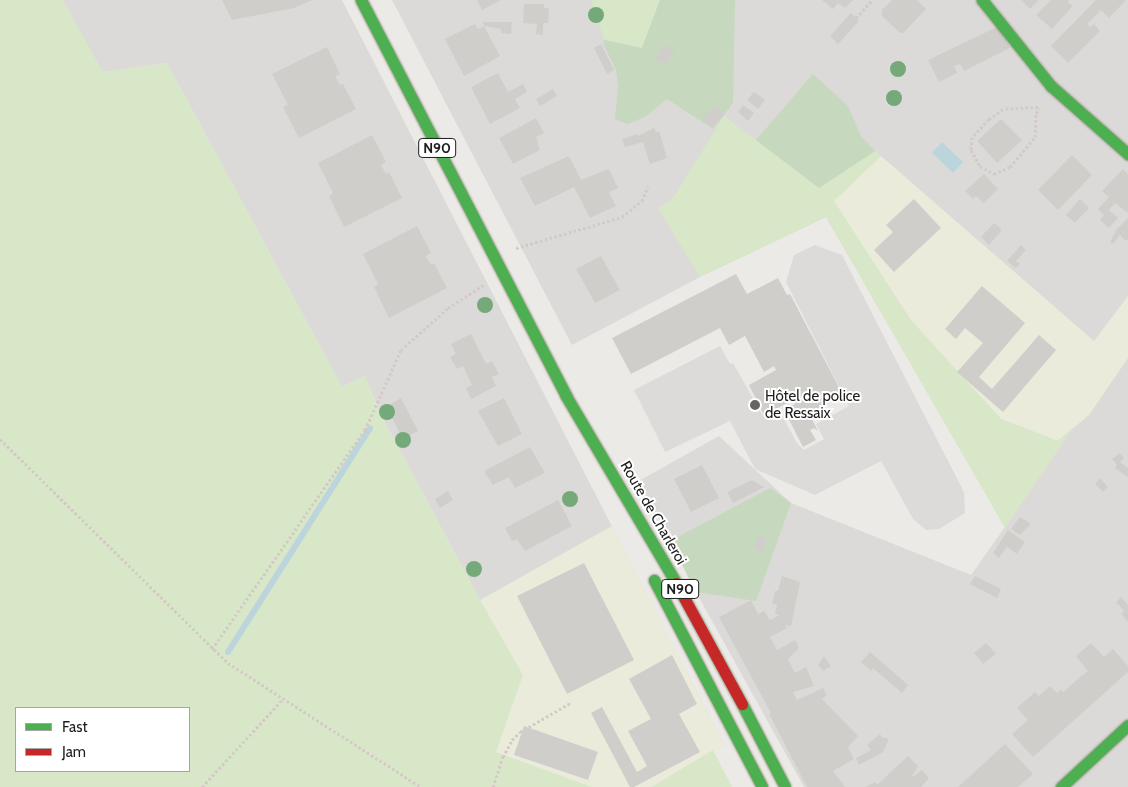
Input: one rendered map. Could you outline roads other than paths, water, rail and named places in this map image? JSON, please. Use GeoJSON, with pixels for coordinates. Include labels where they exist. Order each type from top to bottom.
{"type":"FeatureCollection","features":[{"type":"Feature","properties":{"kind":"main road","name":"Route de Charleroi"},"geometry":{"type":"LineString","coordinates":[[361,0],[566,396],[636,512],[703,630],[785,787]]}},
{"type":"Feature","properties":{"kind":"main road"},"geometry":{"type":"LineString","coordinates":[[982,0],[1025,55],[1058,92],[1128,154]]}},
{"type":"Feature","properties":{"kind":"main road","name":"N90"},"geometry":{"type":"LineString","coordinates":[[566,396],[619,511]]}},
{"type":"Feature","properties":{"kind":"main road","name":"N90"},"geometry":{"type":"LineString","coordinates":[[650,571],[762,787]]}},
{"type":"Feature","properties":{"kind":"main road"},"geometry":{"type":"LineString","coordinates":[[1061,787],[1128,725]]}},
{"type":"Feature","properties":{"kind":"water"},"geometry":{"type":"Polygon","coordinates":[[[942,142],[963,162],[953,173],[932,153],[942,142]]]}},
{"type":"Feature","properties":{"kind":"waterway"},"geometry":{"type":"LineString","coordinates":[[228,652],[370,428]]}},
{"type":"Feature","properties":{"kind":"place","name":"Hôtel de police de Ressaix"},"geometry":{"type":"Point","coordinates":[755,405]}}]}
